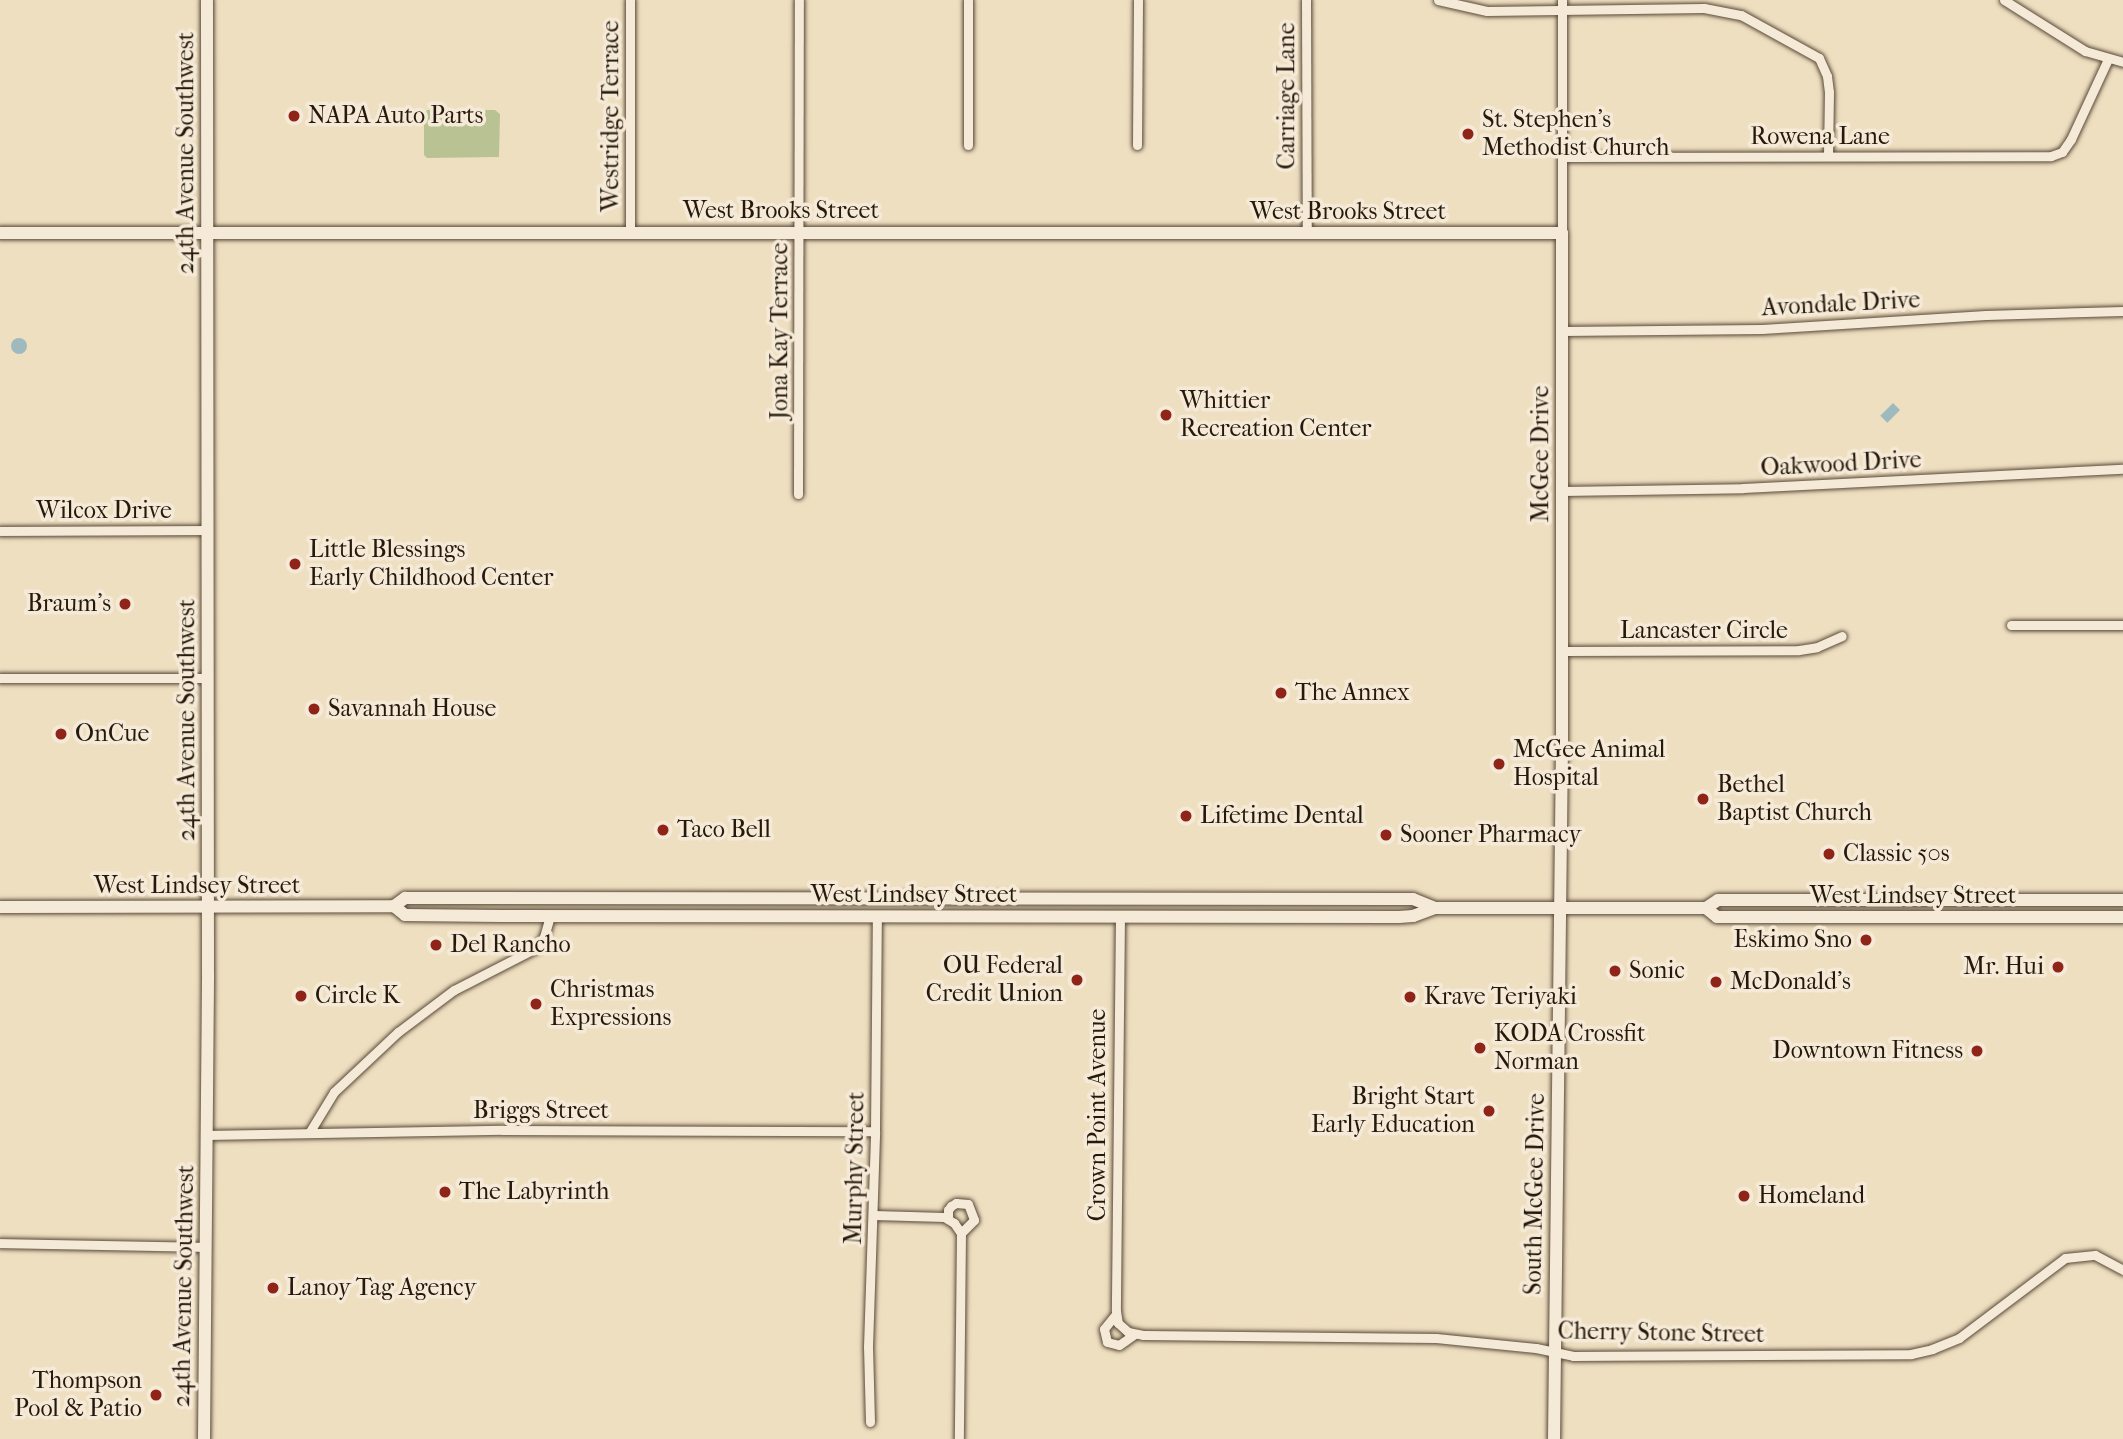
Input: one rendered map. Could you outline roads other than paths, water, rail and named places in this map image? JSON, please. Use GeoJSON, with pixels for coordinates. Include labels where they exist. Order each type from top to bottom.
{"type":"FeatureCollection","features":[{"type":"Feature","properties":{"kind":"street","name":"24th Avenue Southwest"},"geometry":{"type":"LineString","coordinates":[[204,1439],[208,907],[207,0]]}},
{"type":"Feature","properties":{"kind":"street","name":"Westridge Terrace"},"geometry":{"type":"LineString","coordinates":[[630,0],[630,232]]}},
{"type":"Feature","properties":{"kind":"street","name":"Jona Kay Terrace"},"geometry":{"type":"LineString","coordinates":[[798,494],[799,0]]}},
{"type":"Feature","properties":{"kind":"street"},"geometry":{"type":"LineString","coordinates":[[968,0],[968,145]]}},
{"type":"Feature","properties":{"kind":"street"},"geometry":{"type":"LineString","coordinates":[[1137,145],[1138,0]]}},
{"type":"Feature","properties":{"kind":"street","name":"Carriage Lane"},"geometry":{"type":"LineString","coordinates":[[1306,0],[1307,234]]}},
{"type":"Feature","properties":{"kind":"street"},"geometry":{"type":"LineString","coordinates":[[1438,0],[1475,11],[1562,5],[1720,9],[1768,28],[1810,51],[1824,66],[1829,92],[1828,156]]}},
{"type":"Feature","properties":{"kind":"street"},"geometry":{"type":"LineString","coordinates":[[2004,0],[2085,51],[2123,62]]}},
{"type":"Feature","properties":{"kind":"street","name":"McGee Drive"},"geometry":{"type":"LineString","coordinates":[[1560,908],[1562,5]]}},
{"type":"Feature","properties":{"kind":"street"},"geometry":{"type":"LineString","coordinates":[[2079,146],[2071,139],[2108,59]]}},
{"type":"Feature","properties":{"kind":"street","name":"Rowena Lane"},"geometry":{"type":"LineString","coordinates":[[1562,157],[2051,156],[2062,152],[2071,139]]}},
{"type":"Feature","properties":{"kind":"street","name":"West Brooks Street"},"geometry":{"type":"LineString","coordinates":[[0,233],[1562,233]]}},
{"type":"Feature","properties":{"kind":"street","name":"Avondale Drive"},"geometry":{"type":"LineString","coordinates":[[1562,331],[1762,329],[1986,315],[2123,311]]}},
{"type":"Feature","properties":{"kind":"street","name":"Oakwood Drive"},"geometry":{"type":"LineString","coordinates":[[1562,491],[1743,488],[2123,470]]}},
{"type":"Feature","properties":{"kind":"street","name":"Wilcox Drive"},"geometry":{"type":"LineString","coordinates":[[0,531],[208,530]]}},
{"type":"Feature","properties":{"kind":"street"},"geometry":{"type":"LineString","coordinates":[[2011,625],[2123,625]]}},
{"type":"Feature","properties":{"kind":"street","name":"Lancaster Circle"},"geometry":{"type":"LineString","coordinates":[[1562,651],[1799,650],[1817,647],[1842,636]]}},
{"type":"Feature","properties":{"kind":"street"},"geometry":{"type":"LineString","coordinates":[[0,678],[208,678]]}},
{"type":"Feature","properties":{"kind":"street","name":"West Lindsey Street"},"geometry":{"type":"LineString","coordinates":[[0,907],[394,906],[405,898],[1264,898],[1413,899],[1435,908]]}},
{"type":"Feature","properties":{"kind":"street"},"geometry":{"type":"LineString","coordinates":[[501,898],[501,916]]}},
{"type":"Feature","properties":{"kind":"street"},"geometry":{"type":"LineString","coordinates":[[309,1133],[334,1093],[398,1032],[454,990],[536,948],[544,937],[553,898]]}},
{"type":"Feature","properties":{"kind":"street"},"geometry":{"type":"LineString","coordinates":[[839,898],[839,916]]}},
{"type":"Feature","properties":{"kind":"street"},"geometry":{"type":"LineString","coordinates":[[883,916],[888,898]]}},
{"type":"Feature","properties":{"kind":"street"},"geometry":{"type":"LineString","coordinates":[[1219,898],[1219,917]]}},
{"type":"Feature","properties":{"kind":"street"},"geometry":{"type":"LineString","coordinates":[[1264,898],[1265,917]]}},
{"type":"Feature","properties":{"kind":"street","name":"West Lindsey Street"},"geometry":{"type":"LineString","coordinates":[[394,906],[405,915],[1265,917],[1413,916],[1435,908],[1706,908],[1718,900],[2123,900]]}},
{"type":"Feature","properties":{"kind":"street","name":"South McGee Drive"},"geometry":{"type":"LineString","coordinates":[[1554,1439],[1560,908]]}},
{"type":"Feature","properties":{"kind":"street","name":"West Lindsey Street"},"geometry":{"type":"LineString","coordinates":[[1706,908],[1717,917],[2123,917]]}},
{"type":"Feature","properties":{"kind":"street","name":"Murphy Street"},"geometry":{"type":"LineString","coordinates":[[870,1422],[868,1347],[883,916]]}},
{"type":"Feature","properties":{"kind":"street","name":"Crown Point Avenue"},"geometry":{"type":"LineString","coordinates":[[1120,916],[1116,1314],[1118,1323],[1124,1329]]}},
{"type":"Feature","properties":{"kind":"street","name":"Briggs Street"},"geometry":{"type":"LineString","coordinates":[[206,1135],[876,1131]]}},
{"type":"Feature","properties":{"kind":"street"},"geometry":{"type":"LineString","coordinates":[[959,1439],[961,1233],[948,1219],[948,1210],[956,1203],[968,1204],[974,1220],[961,1233]]}},
{"type":"Feature","properties":{"kind":"street"},"geometry":{"type":"LineString","coordinates":[[874,1215],[948,1219]]}},
{"type":"Feature","properties":{"kind":"street"},"geometry":{"type":"LineString","coordinates":[[0,1243],[205,1247]]}},
{"type":"Feature","properties":{"kind":"street","name":"Cherry Stone Street"},"geometry":{"type":"LineString","coordinates":[[1124,1329],[1135,1334],[1436,1338],[1573,1356],[1911,1353],[1943,1346],[1967,1333],[2065,1258],[2095,1255],[2123,1270]]}},
{"type":"Feature","properties":{"kind":"street","name":"Crown Point Avenue"},"geometry":{"type":"LineString","coordinates":[[1116,1314],[1104,1329],[1107,1342],[1119,1345],[1135,1334]]}},
{"type":"Feature","properties":{"kind":"water"},"geometry":{"type":"Polygon","coordinates":[[[16,338],[22,338],[27,346],[25,352],[16,354],[11,349],[11,343],[16,338]]]}},
{"type":"Feature","properties":{"kind":"water"},"geometry":{"type":"Polygon","coordinates":[[[1893,403],[1900,410],[1887,423],[1880,416],[1893,403]]]}},
{"type":"Feature","properties":{"kind":"place","name":"NAPA Auto Parts"},"geometry":{"type":"Point","coordinates":[294,116]}},
{"type":"Feature","properties":{"kind":"place","name":"St. Stephen's Methodist Church"},"geometry":{"type":"Point","coordinates":[1468,134]}},
{"type":"Feature","properties":{"kind":"place","name":"Whittier Recreation Center"},"geometry":{"type":"Point","coordinates":[1166,415]}},
{"type":"Feature","properties":{"kind":"place","name":"Little Blessings Early Childhood Center"},"geometry":{"type":"Point","coordinates":[295,564]}},
{"type":"Feature","properties":{"kind":"place","name":"Braum's"},"geometry":{"type":"Point","coordinates":[125,604]}},
{"type":"Feature","properties":{"kind":"place","name":"The Annex"},"geometry":{"type":"Point","coordinates":[1281,693]}},
{"type":"Feature","properties":{"kind":"place","name":"Savannah House"},"geometry":{"type":"Point","coordinates":[314,709]}},
{"type":"Feature","properties":{"kind":"place","name":"OnCue"},"geometry":{"type":"Point","coordinates":[61,734]}},
{"type":"Feature","properties":{"kind":"place","name":"McGee Animal Hospital"},"geometry":{"type":"Point","coordinates":[1499,764]}},
{"type":"Feature","properties":{"kind":"place","name":"Bethel Baptist Church"},"geometry":{"type":"Point","coordinates":[1703,799]}},
{"type":"Feature","properties":{"kind":"place","name":"Lifetime Dental"},"geometry":{"type":"Point","coordinates":[1186,816]}},
{"type":"Feature","properties":{"kind":"place","name":"Taco Bell"},"geometry":{"type":"Point","coordinates":[663,830]}},
{"type":"Feature","properties":{"kind":"place","name":"Sooner Pharmacy"},"geometry":{"type":"Point","coordinates":[1386,835]}},
{"type":"Feature","properties":{"kind":"place","name":"Classic 50s"},"geometry":{"type":"Point","coordinates":[1829,854]}},
{"type":"Feature","properties":{"kind":"place","name":"Eskimo Sno"},"geometry":{"type":"Point","coordinates":[1866,940]}},
{"type":"Feature","properties":{"kind":"place","name":"Del Rancho"},"geometry":{"type":"Point","coordinates":[436,945]}},
{"type":"Feature","properties":{"kind":"place","name":"Mr. Hui"},"geometry":{"type":"Point","coordinates":[2058,967]}},
{"type":"Feature","properties":{"kind":"place","name":"Sonic"},"geometry":{"type":"Point","coordinates":[1615,971]}},
{"type":"Feature","properties":{"kind":"place","name":"OU Federal Credit Union"},"geometry":{"type":"Point","coordinates":[1077,980]}},
{"type":"Feature","properties":{"kind":"place","name":"McDonald's"},"geometry":{"type":"Point","coordinates":[1716,982]}},
{"type":"Feature","properties":{"kind":"place","name":"Circle K"},"geometry":{"type":"Point","coordinates":[301,996]}},
{"type":"Feature","properties":{"kind":"place","name":"Krave Teriyaki"},"geometry":{"type":"Point","coordinates":[1410,997]}},
{"type":"Feature","properties":{"kind":"place","name":"Christmas Expressions"},"geometry":{"type":"Point","coordinates":[536,1004]}},
{"type":"Feature","properties":{"kind":"place","name":"KODA Crossfit Norman"},"geometry":{"type":"Point","coordinates":[1480,1048]}},
{"type":"Feature","properties":{"kind":"place","name":"Downtown Fitness"},"geometry":{"type":"Point","coordinates":[1977,1051]}},
{"type":"Feature","properties":{"kind":"place","name":"Bright Start Early Education"},"geometry":{"type":"Point","coordinates":[1489,1111]}},
{"type":"Feature","properties":{"kind":"place","name":"The Labyrinth"},"geometry":{"type":"Point","coordinates":[445,1192]}},
{"type":"Feature","properties":{"kind":"place","name":"Homeland"},"geometry":{"type":"Point","coordinates":[1744,1196]}},
{"type":"Feature","properties":{"kind":"place","name":"Lanoy Tag Agency"},"geometry":{"type":"Point","coordinates":[273,1288]}},
{"type":"Feature","properties":{"kind":"place","name":"Thompson Pool & Patio"},"geometry":{"type":"Point","coordinates":[156,1395]}}]}
